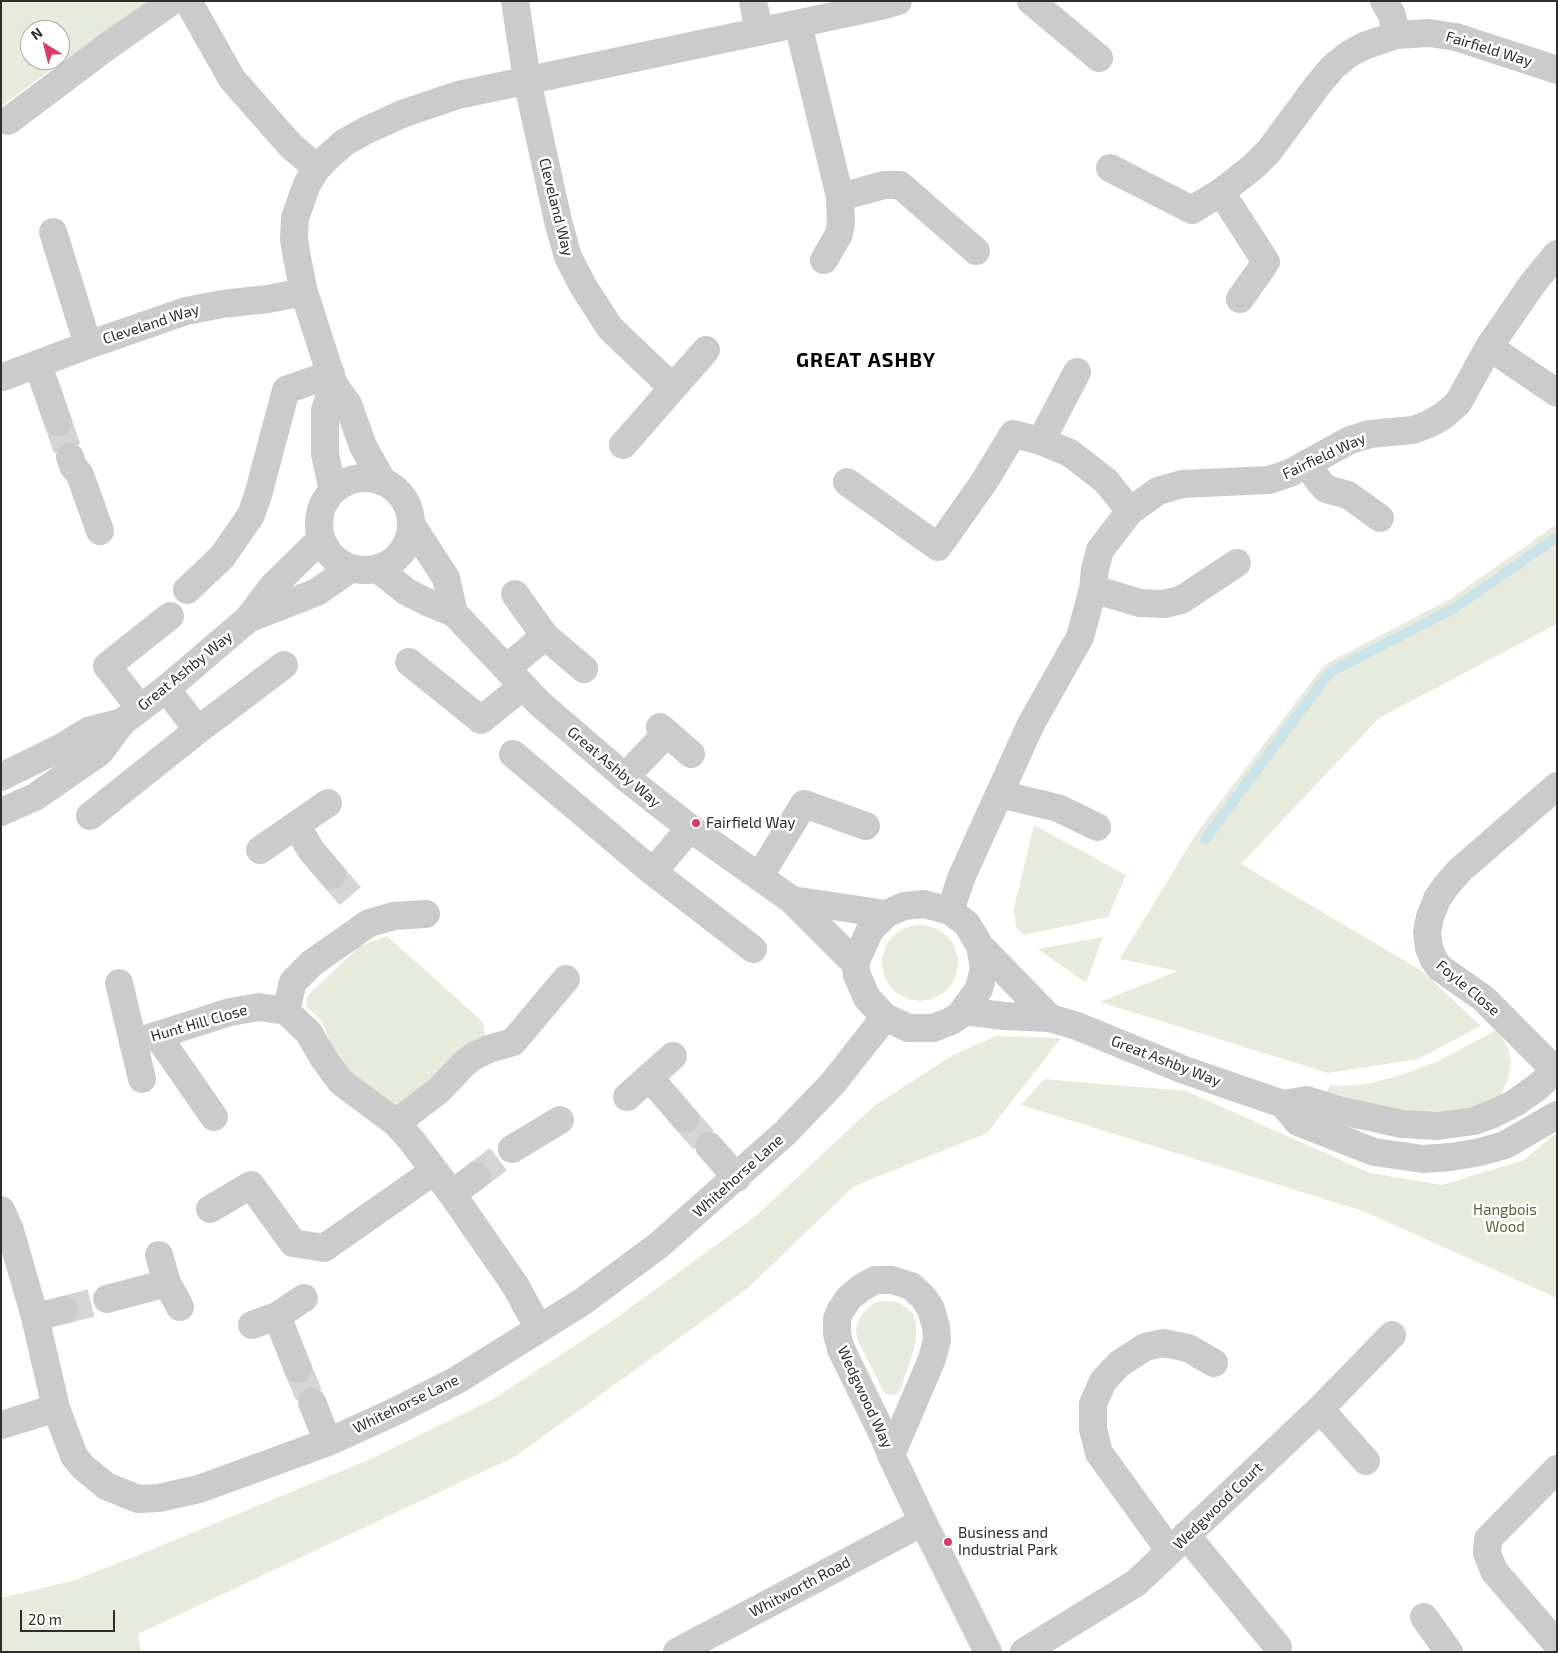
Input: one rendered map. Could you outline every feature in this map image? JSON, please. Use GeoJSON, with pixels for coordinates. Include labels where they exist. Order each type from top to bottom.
{"type":"FeatureCollection","features":[{"type":"Feature","properties":{"kind":"street"},"geometry":{"type":"LineString","coordinates":[[8,121],[172,1]]}},
{"type":"Feature","properties":{"kind":"street"},"geometry":{"type":"LineString","coordinates":[[188,1],[232,79],[291,146],[317,168]]}},
{"type":"Feature","properties":{"kind":"street","name":"Cleveland Way"},"geometry":{"type":"LineString","coordinates":[[515,1],[527,80],[558,221],[568,257],[583,286],[610,328],[673,388]]}},
{"type":"Feature","properties":{"kind":"street"},"geometry":{"type":"LineString","coordinates":[[753,1],[759,32]]}},
{"type":"Feature","properties":{"kind":"street"},"geometry":{"type":"LineString","coordinates":[[383,482],[367,478],[345,482],[325,499],[319,516],[320,539],[332,558],[350,569],[362,571],[378,569],[391,563],[402,552],[409,537],[411,524],[410,514],[404,500],[383,482],[363,446],[348,404],[332,380],[304,292],[294,239],[295,218],[307,184],[317,168],[345,142],[402,114],[458,95],[798,24],[898,1]]}},
{"type":"Feature","properties":{"kind":"street"},"geometry":{"type":"LineString","coordinates":[[1030,1],[1099,58]]}},
{"type":"Feature","properties":{"kind":"street"},"geometry":{"type":"LineString","coordinates":[[1384,1],[1392,15],[1396,35]]}},
{"type":"Feature","properties":{"kind":"street"},"geometry":{"type":"LineString","coordinates":[[798,24],[840,198],[841,223],[839,234],[824,260]]}},
{"type":"Feature","properties":{"kind":"street","name":"Fairfield Way"},"geometry":{"type":"LineString","coordinates":[[1110,168],[1192,210],[1221,192],[1253,167],[1269,151],[1333,67],[1364,46],[1396,35],[1429,32],[1456,37],[1557,70]]}},
{"type":"Feature","properties":{"kind":"street"},"geometry":{"type":"LineString","coordinates":[[840,198],[884,185],[900,185],[976,251]]}},
{"type":"Feature","properties":{"kind":"street"},"geometry":{"type":"LineString","coordinates":[[1221,192],[1266,262],[1240,299]]}},
{"type":"Feature","properties":{"kind":"street"},"geometry":{"type":"LineString","coordinates":[[53,232],[88,345]]}},
{"type":"Feature","properties":{"kind":"street","name":"Fairfield Way"},"geometry":{"type":"LineString","coordinates":[[950,911],[962,876],[1031,724],[1080,636],[1093,590],[1095,569],[1100,550],[1130,510],[1158,491],[1182,484],[1269,480],[1290,473],[1350,440],[1370,434],[1412,430],[1429,424],[1443,416],[1458,403],[1489,347],[1533,283],[1557,254]]}},
{"type":"Feature","properties":{"kind":"street","name":"Cleveland Way"},"geometry":{"type":"LineString","coordinates":[[3,377],[186,311],[304,292]]}},
{"type":"Feature","properties":{"kind":"street"},"geometry":{"type":"LineString","coordinates":[[1489,347],[1557,393]]}},
{"type":"Feature","properties":{"kind":"street"},"geometry":{"type":"LineString","coordinates":[[623,446],[706,350]]}},
{"type":"Feature","properties":{"kind":"street"},"geometry":{"type":"LineString","coordinates":[[38,365],[58,422]]}},
{"type":"Feature","properties":{"kind":"street"},"geometry":{"type":"LineString","coordinates":[[1041,441],[1077,372]]}},
{"type":"Feature","properties":{"kind":"street"},"geometry":{"type":"LineString","coordinates":[[332,380],[325,410],[325,454],[333,491]]}},
{"type":"Feature","properties":{"kind":"street"},"geometry":{"type":"LineString","coordinates":[[187,590],[222,557],[251,515],[286,390],[332,380]]}},
{"type":"Feature","properties":{"kind":"street"},"geometry":{"type":"LineString","coordinates":[[847,482],[938,546],[984,482],[1013,434],[1041,441],[1070,452],[1106,481],[1130,510]]}},
{"type":"Feature","properties":{"kind":"street"},"geometry":{"type":"LineString","coordinates":[[70,457],[73,466],[80,475],[100,531]]}},
{"type":"Feature","properties":{"kind":"street"},"geometry":{"type":"LineString","coordinates":[[1308,464],[1326,489],[1348,495],[1380,518]]}},
{"type":"Feature","properties":{"kind":"street"},"geometry":{"type":"LineString","coordinates":[[411,524],[446,578],[454,613]]}},
{"type":"Feature","properties":{"kind":"street","name":"Great Ashby Way"},"geometry":{"type":"LineString","coordinates":[[1,812],[35,796],[100,752],[131,715],[166,689],[248,619],[273,586],[320,539]]}},
{"type":"Feature","properties":{"kind":"street"},"geometry":{"type":"LineString","coordinates":[[1093,590],[1140,604],[1164,604],[1181,600],[1237,563]]}},
{"type":"Feature","properties":{"kind":"street","name":"Great Ashby Way"},"geometry":{"type":"LineString","coordinates":[[248,619],[317,592],[350,569]]}},
{"type":"Feature","properties":{"kind":"street","name":"Great Ashby Way"},"geometry":{"type":"LineString","coordinates":[[378,569],[407,592],[454,613],[539,703],[625,777],[690,828],[792,900],[855,963]]}},
{"type":"Feature","properties":{"kind":"street"},"geometry":{"type":"LineString","coordinates":[[515,594],[545,636],[584,669]]}},
{"type":"Feature","properties":{"kind":"street"},"geometry":{"type":"LineString","coordinates":[[131,715],[107,666],[170,616]]}},
{"type":"Feature","properties":{"kind":"street"},"geometry":{"type":"LineString","coordinates":[[410,662],[481,720],[515,678],[545,636]]}},
{"type":"Feature","properties":{"kind":"street"},"geometry":{"type":"LineString","coordinates":[[90,816],[198,730],[284,665]]}},
{"type":"Feature","properties":{"kind":"street"},"geometry":{"type":"LineString","coordinates":[[166,689],[198,730]]}},
{"type":"Feature","properties":{"kind":"street","name":"Great Ashby Way"},"geometry":{"type":"LineString","coordinates":[[1,776],[64,746],[88,732],[131,715]]}},
{"type":"Feature","properties":{"kind":"street"},"geometry":{"type":"LineString","coordinates":[[625,777],[663,730],[691,754]]}},
{"type":"Feature","properties":{"kind":"street"},"geometry":{"type":"LineString","coordinates":[[513,754],[653,872],[753,949]]}},
{"type":"Feature","properties":{"kind":"street","name":"Foyle Close"},"geometry":{"type":"LineString","coordinates":[[1556,1071],[1483,998],[1440,968],[1429,948],[1427,932],[1437,899],[1450,880],[1557,786]]}},
{"type":"Feature","properties":{"kind":"street"},"geometry":{"type":"LineString","coordinates":[[999,794],[1058,808],[1097,827]]}},
{"type":"Feature","properties":{"kind":"street"},"geometry":{"type":"LineString","coordinates":[[260,850],[328,803]]}},
{"type":"Feature","properties":{"kind":"street"},"geometry":{"type":"LineString","coordinates":[[759,877],[804,804],[866,826]]}},
{"type":"Feature","properties":{"kind":"street"},"geometry":{"type":"LineString","coordinates":[[296,825],[311,850],[332,875]]}},
{"type":"Feature","properties":{"kind":"street"},"geometry":{"type":"LineString","coordinates":[[653,872],[690,828]]}},
{"type":"Feature","properties":{"kind":"street","name":"Great Ashby Way"},"geometry":{"type":"LineString","coordinates":[[792,900],[886,914]]}},
{"type":"Feature","properties":{"kind":"street","name":"Great Ashby Way"},"geometry":{"type":"LineString","coordinates":[[980,946],[984,968],[979,989],[964,1011],[951,1021],[933,1028],[908,1028],[884,1017],[866,998],[857,975],[855,963],[870,930],[886,914],[904,906],[924,904],[950,911],[968,924],[980,946],[1050,1018]]}},
{"type":"Feature","properties":{"kind":"street"},"geometry":{"type":"LineString","coordinates":[[426,914],[394,916],[362,913],[293,982],[286,1011],[309,1034],[341,1082],[396,1123],[412,1141],[452,1194],[514,1285],[539,1329]]}},
{"type":"Feature","properties":{"kind":"street"},"geometry":{"type":"LineString","coordinates":[[396,1123],[438,1091],[474,1056],[489,1049],[513,1042],[566,979]]}},
{"type":"Feature","properties":{"kind":"street","name":"Hunt Hill Close"},"geometry":{"type":"LineString","coordinates":[[119,983],[145,1039],[142,1079]]}},
{"type":"Feature","properties":{"kind":"street","name":"Hunt Hill Close"},"geometry":{"type":"LineString","coordinates":[[145,1039],[230,1012],[259,1006],[286,1011]]}},
{"type":"Feature","properties":{"kind":"street","name":"Great Ashby Way"},"geometry":{"type":"LineString","coordinates":[[964,1011],[1004,1016],[1050,1018],[1077,1026],[1184,1070],[1283,1104],[1307,1100],[1342,1111],[1402,1124],[1438,1126],[1474,1120],[1493,1114],[1515,1103],[1556,1071]]}},
{"type":"Feature","properties":{"kind":"street","name":"Whitehorse Lane"},"geometry":{"type":"LineString","coordinates":[[1,1210],[10,1230],[35,1316],[56,1408],[74,1456],[83,1467],[106,1486],[138,1499],[159,1498],[199,1489],[328,1442],[392,1413],[458,1380],[582,1302],[659,1245],[737,1178],[785,1133],[833,1083],[884,1017]]}},
{"type":"Feature","properties":{"kind":"street"},"geometry":{"type":"LineString","coordinates":[[145,1039],[214,1118]]}},
{"type":"Feature","properties":{"kind":"street"},"geometry":{"type":"LineString","coordinates":[[627,1097],[673,1056]]}},
{"type":"Feature","properties":{"kind":"street"},"geometry":{"type":"LineString","coordinates":[[649,1077],[686,1119]]}},
{"type":"Feature","properties":{"kind":"street","name":"Great Ashby Way"},"geometry":{"type":"LineString","coordinates":[[1283,1104],[1298,1122],[1365,1148],[1398,1156],[1423,1159],[1451,1157],[1505,1146],[1557,1115]]}},
{"type":"Feature","properties":{"kind":"street"},"geometry":{"type":"LineString","coordinates":[[512,1149],[560,1120]]}},
{"type":"Feature","properties":{"kind":"street"},"geometry":{"type":"LineString","coordinates":[[709,1146],[737,1178]]}},
{"type":"Feature","properties":{"kind":"street"},"geometry":{"type":"LineString","coordinates":[[210,1209],[251,1185],[293,1243],[324,1248],[434,1171]]}},
{"type":"Feature","properties":{"kind":"street"},"geometry":{"type":"LineString","coordinates":[[452,1194],[476,1176]]}},
{"type":"Feature","properties":{"kind":"street"},"geometry":{"type":"LineString","coordinates":[[159,1255],[167,1283],[180,1307]]}},
{"type":"Feature","properties":{"kind":"street","name":"Wedgwood Way"},"geometry":{"type":"LineString","coordinates":[[891,1455],[932,1359],[937,1340],[936,1327],[931,1309],[923,1297],[911,1286],[892,1280],[875,1280],[860,1288],[840,1311],[837,1319],[837,1334],[841,1349],[891,1455],[923,1522],[988,1652]]}},
{"type":"Feature","properties":{"kind":"street"},"geometry":{"type":"LineString","coordinates":[[106,1298],[167,1283]]}},
{"type":"Feature","properties":{"kind":"street"},"geometry":{"type":"LineString","coordinates":[[298,1369],[264,1320],[304,1298]]}},
{"type":"Feature","properties":{"kind":"street"},"geometry":{"type":"LineString","coordinates":[[35,1316],[64,1310]]}},
{"type":"Feature","properties":{"kind":"street","name":"Wedgwood Court"},"geometry":{"type":"LineString","coordinates":[[1024,1652],[1136,1583],[1320,1409],[1392,1335]]}},
{"type":"Feature","properties":{"kind":"street"},"geometry":{"type":"LineString","coordinates":[[1214,1363],[1188,1348],[1162,1343],[1145,1347],[1119,1364],[1103,1380],[1093,1404],[1093,1428],[1098,1453],[1178,1543],[1278,1647]]}},
{"type":"Feature","properties":{"kind":"street"},"geometry":{"type":"LineString","coordinates":[[312,1402],[328,1442]]}},
{"type":"Feature","properties":{"kind":"street"},"geometry":{"type":"LineString","coordinates":[[1,1425],[56,1408]]}},
{"type":"Feature","properties":{"kind":"street"},"geometry":{"type":"LineString","coordinates":[[1320,1409],[1366,1461]]}},
{"type":"Feature","properties":{"kind":"street"},"geometry":{"type":"LineString","coordinates":[[1557,1469],[1488,1539],[1487,1553],[1494,1572],[1557,1644]]}},
{"type":"Feature","properties":{"kind":"street","name":"Whitworth Road"},"geometry":{"type":"LineString","coordinates":[[677,1652],[923,1522]]}},
{"type":"Feature","properties":{"kind":"street"},"geometry":{"type":"LineString","coordinates":[[1424,1618],[1448,1652]]}},
{"type":"Feature","properties":{"kind":"green space"},"geometry":{"type":"Polygon","coordinates":[[[1,1],[147,1],[70,56],[70,20],[20,20],[20,70],[51,70],[1,106],[1,1]]]}},
{"type":"Feature","properties":{"kind":"green space"},"geometry":{"type":"Polygon","coordinates":[[[1557,524],[1557,624],[1379,718],[1241,864],[1422,971],[1481,1026],[1418,1059],[1328,1073],[1100,1002],[1178,971],[1120,959],[1196,834],[1324,665],[1450,599],[1557,524]]]}},
{"type":"Feature","properties":{"kind":"green space"},"geometry":{"type":"Polygon","coordinates":[[[1034,825],[1126,875],[1108,917],[1024,935],[1016,927],[1014,910],[1034,825]]]}},
{"type":"Feature","properties":{"kind":"green space"},"geometry":{"type":"Polygon","coordinates":[[[920,925],[934,928],[947,936],[955,949],[958,963],[955,977],[947,990],[934,998],[920,1001],[906,998],[893,990],[885,977],[882,963],[885,949],[893,936],[906,928],[920,925]]]}},
{"type":"Feature","properties":{"kind":"green space"},"geometry":{"type":"Polygon","coordinates":[[[387,936],[483,1022],[486,1041],[399,1109],[364,1087],[336,1058],[322,1021],[306,1006],[307,996],[360,946],[387,936]]]}},
{"type":"Feature","properties":{"kind":"green space"},"geometry":{"type":"Polygon","coordinates":[[[1103,937],[1086,983],[1038,949],[1103,937]]]}},
{"type":"Feature","properties":{"kind":"green space"},"geometry":{"type":"Polygon","coordinates":[[[1497,1030],[1508,1048],[1511,1061],[1508,1080],[1500,1095],[1489,1107],[1441,1119],[1324,1100],[1330,1085],[1368,1084],[1401,1075],[1436,1062],[1497,1030]]]}},
{"type":"Feature","properties":{"kind":"green space"},"geometry":{"type":"Polygon","coordinates":[[[996,1036],[1061,1038],[987,1133],[854,1186],[748,1288],[516,1456],[138,1634],[141,1652],[1,1652],[1,1598],[75,1580],[146,1552],[373,1458],[495,1398],[612,1321],[757,1215],[874,1106],[953,1055],[996,1036]]]}},
{"type":"Feature","properties":{"kind":"green space","name":"Hangbois Wood"},"geometry":{"type":"Polygon","coordinates":[[[1044,1079],[1186,1091],[1370,1173],[1442,1185],[1524,1160],[1557,1132],[1557,1298],[1363,1211],[1021,1105],[1044,1079]]]}},
{"type":"Feature","properties":{"kind":"green space"},"geometry":{"type":"Polygon","coordinates":[[[884,1301],[897,1302],[905,1307],[913,1314],[916,1324],[914,1349],[900,1391],[895,1395],[886,1394],[883,1390],[857,1339],[856,1328],[860,1317],[874,1303],[884,1301]]]}},
{"type":"Feature","properties":{"kind":"waterway"},"geometry":{"type":"LineString","coordinates":[[1205,839],[1329,673],[1456,607],[1557,537]]}},
{"type":"Feature","properties":{"kind":"tunnel"},"geometry":{"type":"LineString","coordinates":[[58,422],[70,457]]}},
{"type":"Feature","properties":{"kind":"tunnel"},"geometry":{"type":"LineString","coordinates":[[332,875],[356,903]]}},
{"type":"Feature","properties":{"kind":"tunnel"},"geometry":{"type":"LineString","coordinates":[[685,1119],[709,1146]]}},
{"type":"Feature","properties":{"kind":"tunnel"},"geometry":{"type":"LineString","coordinates":[[476,1176],[512,1149]]}},
{"type":"Feature","properties":{"kind":"tunnel"},"geometry":{"type":"LineString","coordinates":[[64,1310],[107,1299]]}},
{"type":"Feature","properties":{"kind":"tunnel"},"geometry":{"type":"LineString","coordinates":[[298,1369],[312,1402]]}},
{"type":"Feature","properties":{"kind":"place","name":"Fairfield Way"},"geometry":{"type":"Point","coordinates":[696,823]}},
{"type":"Feature","properties":{"kind":"place","name":"Business and Industrial Park"},"geometry":{"type":"Point","coordinates":[948,1542]}},
{"type":"Feature","properties":{"kind":"district","name":"GREAT ASHBY"},"geometry":{"type":"Point","coordinates":[866,360]}}]}
